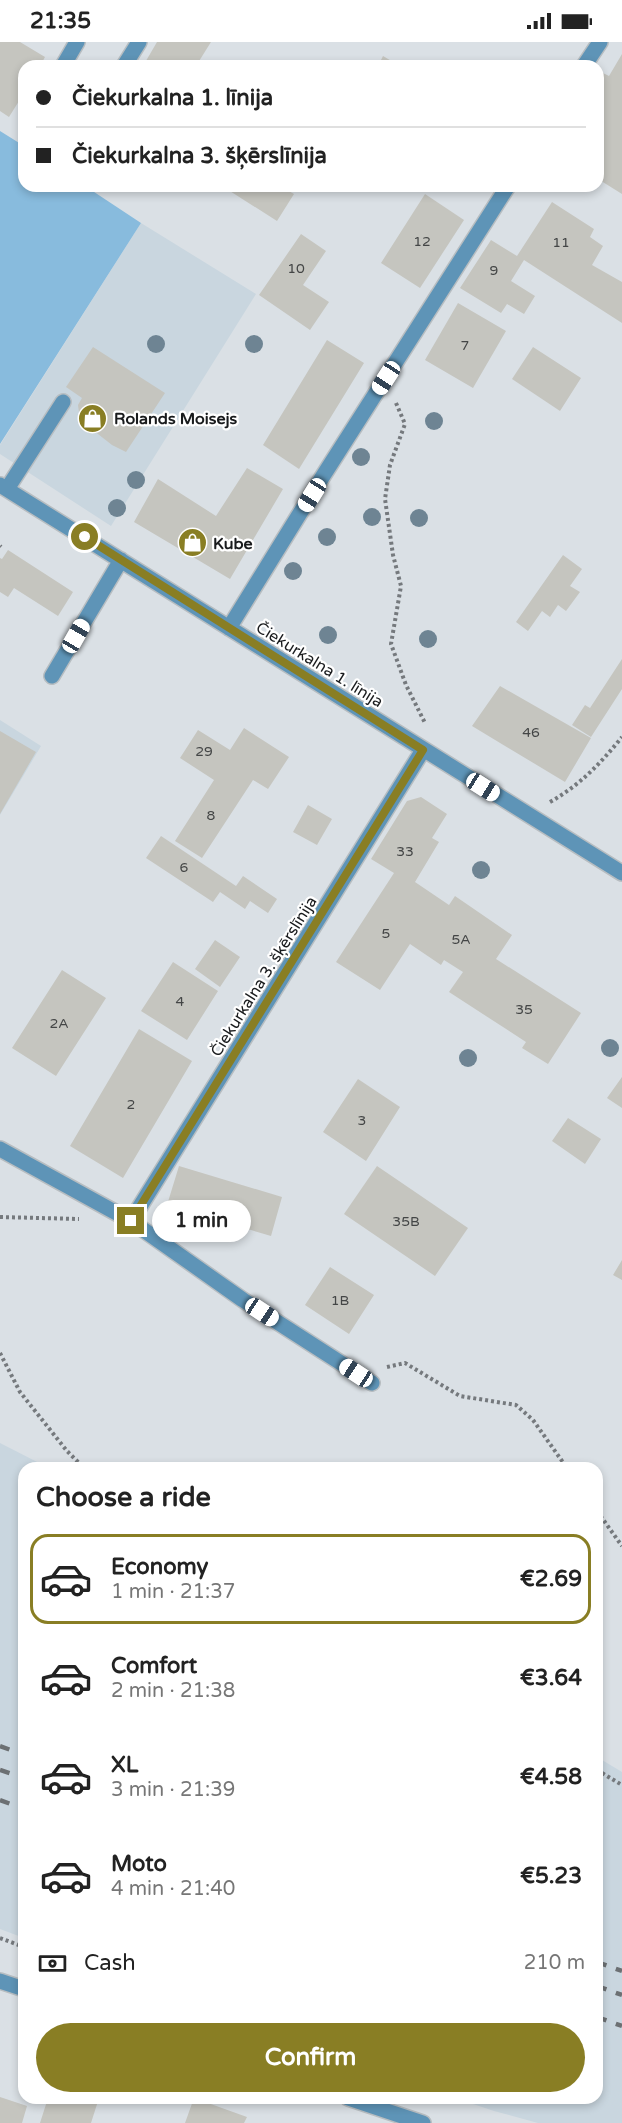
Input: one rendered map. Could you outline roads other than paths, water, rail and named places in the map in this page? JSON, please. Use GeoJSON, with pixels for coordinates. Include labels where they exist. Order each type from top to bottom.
{"type":"FeatureCollection","features":[{"type":"Feature","properties":{"kind":"street"},"geometry":{"type":"LineString","coordinates":[[128,60],[139,42]]}},
{"type":"Feature","properties":{"kind":"street"},"geometry":{"type":"LineString","coordinates":[[588,60],[600,42]]}},
{"type":"Feature","properties":{"kind":"street"},"geometry":{"type":"LineString","coordinates":[[65,60],[70,44]]}},
{"type":"Feature","properties":{"kind":"street"},"geometry":{"type":"LineString","coordinates":[[229,628],[504,192]]}},
{"type":"Feature","properties":{"kind":"street"},"geometry":{"type":"LineString","coordinates":[[4,487],[63,402]]}},
{"type":"Feature","properties":{"kind":"street","name":"Čiekurkalna 1. līnija"},"geometry":{"type":"LineString","coordinates":[[4,487],[622,873]]}},
{"type":"Feature","properties":{"kind":"street"},"geometry":{"type":"LineString","coordinates":[[52,676],[121,560]]}},
{"type":"Feature","properties":{"kind":"street","name":"Čiekurkalna 3. šķērslīnija"},"geometry":{"type":"LineString","coordinates":[[131,1221],[423,750]]}},
{"type":"Feature","properties":{"kind":"street"},"geometry":{"type":"LineString","coordinates":[[0,1149],[131,1221],[243,1300],[372,1383]]}},
{"type":"Feature","properties":{"kind":"street"},"geometry":{"type":"LineString","coordinates":[[0,1981],[18,1987]]}},
{"type":"Feature","properties":{"kind":"street"},"geometry":{"type":"LineString","coordinates":[[366,2104],[423,2123]]}},
{"type":"Feature","properties":{"kind":"railway"},"geometry":{"type":"LineString","coordinates":[[0,1746],[18,1753]]}},
{"type":"Feature","properties":{"kind":"railway"},"geometry":{"type":"LineString","coordinates":[[0,1770],[18,1776]]}},
{"type":"Feature","properties":{"kind":"railway"},"geometry":{"type":"LineString","coordinates":[[0,1800],[18,1807]]}},
{"type":"Feature","properties":{"kind":"railway"},"geometry":{"type":"LineString","coordinates":[[603,1964],[622,1971]]}},
{"type":"Feature","properties":{"kind":"railway"},"geometry":{"type":"LineString","coordinates":[[603,1988],[622,1995]]}},
{"type":"Feature","properties":{"kind":"railway"},"geometry":{"type":"LineString","coordinates":[[603,2019],[622,2026]]}},
{"type":"Feature","properties":{"kind":"place","name":"Rolands Moisejs"},"geometry":{"type":"Point","coordinates":[93,418]}},
{"type":"Feature","properties":{"kind":"place","name":"Kube"},"geometry":{"type":"Point","coordinates":[192,543]}}]}
